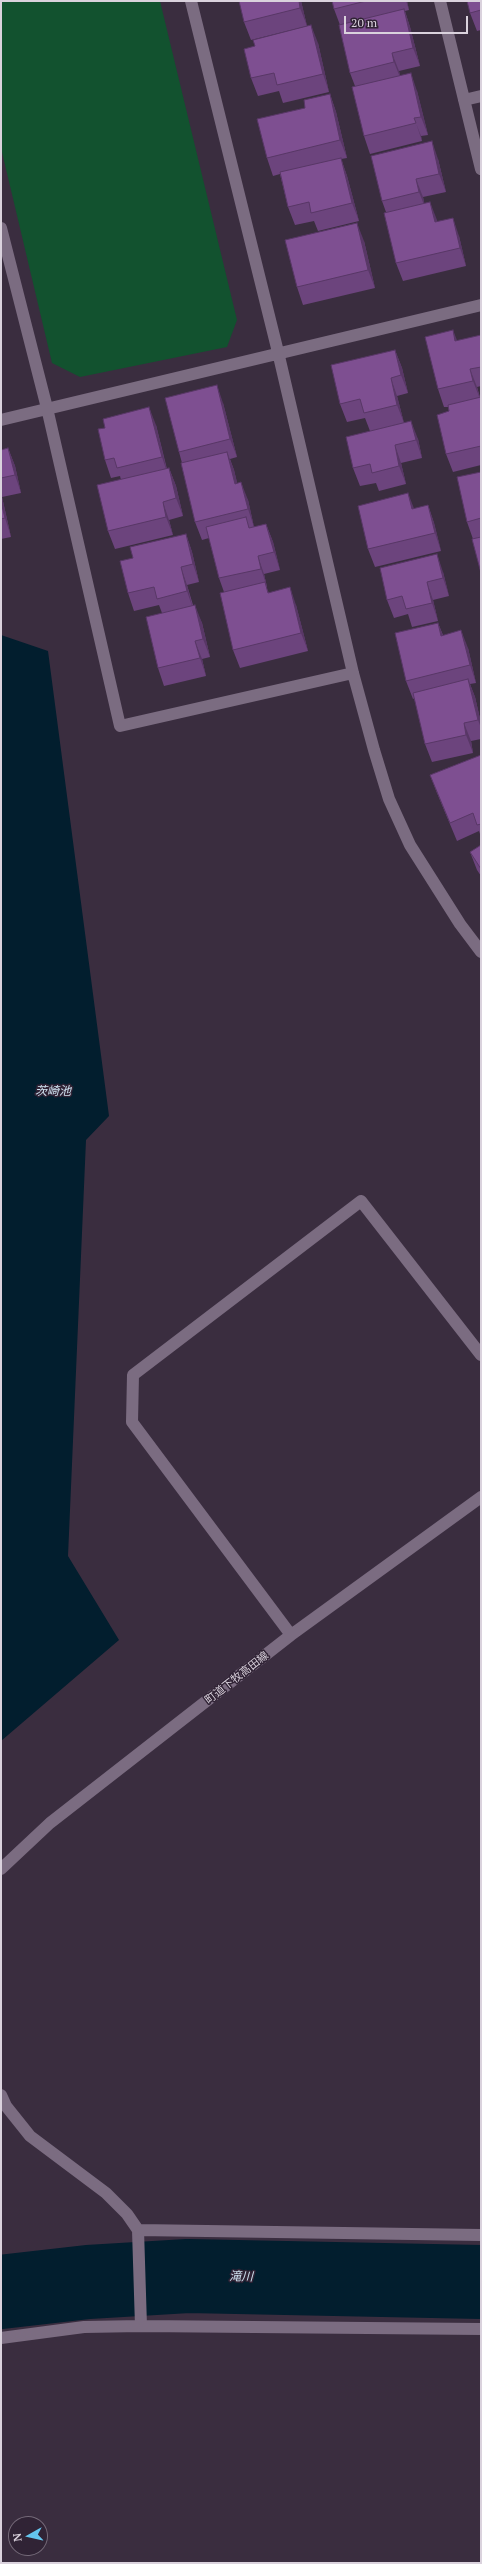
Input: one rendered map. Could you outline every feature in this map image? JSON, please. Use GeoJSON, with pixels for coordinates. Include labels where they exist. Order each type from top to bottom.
{"type":"FeatureCollection","features":[{"type":"Feature","properties":{"kind":"street"},"geometry":{"type":"LineString","coordinates":[[191,1],[278,352],[353,673],[389,799],[410,845],[460,924],[481,952]]}},
{"type":"Feature","properties":{"kind":"street"},"geometry":{"type":"LineString","coordinates":[[440,1],[481,169]]}},
{"type":"Feature","properties":{"kind":"street"},"geometry":{"type":"LineString","coordinates":[[464,100],[481,96]]}},
{"type":"Feature","properties":{"kind":"street"},"geometry":{"type":"LineString","coordinates":[[1,228],[47,408],[120,726],[353,673]]}},
{"type":"Feature","properties":{"kind":"street"},"geometry":{"type":"LineString","coordinates":[[1,420],[278,352],[481,305]]}},
{"type":"Feature","properties":{"kind":"street"},"geometry":{"type":"LineString","coordinates":[[291,1636],[132,1422],[133,1375],[360,1201],[481,1355]]}},
{"type":"Feature","properties":{"kind":"street","name":"町道下牧高田線"},"geometry":{"type":"LineString","coordinates":[[1,1869],[50,1823],[291,1636],[481,1497]]}},
{"type":"Feature","properties":{"kind":"street"},"geometry":{"type":"LineString","coordinates":[[1,2094],[6,2106],[30,2136],[106,2193],[127,2214],[138,2230],[141,2326]]}},
{"type":"Feature","properties":{"kind":"street"},"geometry":{"type":"LineString","coordinates":[[138,2230],[481,2235]]}},
{"type":"Feature","properties":{"kind":"street"},"geometry":{"type":"LineString","coordinates":[[1,2338],[84,2328],[141,2326],[481,2329]]}},
{"type":"Feature","properties":{"kind":"green space"},"geometry":{"type":"Polygon","coordinates":[[[1,1],[160,1],[237,320],[227,347],[80,377],[52,363],[1,148],[1,1]]]}},
{"type":"Feature","properties":{"kind":"water","name":"茨崎池"},"geometry":{"type":"Polygon","coordinates":[[[1,635],[48,651],[109,1116],[86,1140],[68,1556],[119,1640],[1,1741],[1,635]]]}},
{"type":"Feature","properties":{"kind":"building"},"geometry":{"type":"Polygon","coordinates":[[[239,1],[299,1],[300,8],[244,22],[239,1]]]}},
{"type":"Feature","properties":{"kind":"building"},"geometry":{"type":"Polygon","coordinates":[[[332,1],[366,1],[334,9],[332,1]]]}},
{"type":"Feature","properties":{"kind":"building"},"geometry":{"type":"Polygon","coordinates":[[[467,1],[481,1],[481,10],[470,13],[467,1]]]}},
{"type":"Feature","properties":{"kind":"building"},"geometry":{"type":"Polygon","coordinates":[[[404,9],[413,48],[392,53],[394,62],[350,73],[339,25],[404,9]]]}},
{"type":"Feature","properties":{"kind":"building"},"geometry":{"type":"Polygon","coordinates":[[[311,25],[323,74],[277,85],[274,73],[251,78],[244,49],[255,46],[253,40],[311,25]]]}},
{"type":"Feature","properties":{"kind":"building"},"geometry":{"type":"Polygon","coordinates":[[[411,73],[421,117],[414,118],[416,123],[364,136],[352,87],[411,73]]]}},
{"type":"Feature","properties":{"kind":"building"},"geometry":{"type":"Polygon","coordinates":[[[330,94],[340,140],[267,158],[257,119],[305,108],[304,100],[330,94]]]}},
{"type":"Feature","properties":{"kind":"building"},"geometry":{"type":"Polygon","coordinates":[[[432,141],[439,174],[416,179],[419,192],[382,201],[371,156],[432,141]]]}},
{"type":"Feature","properties":{"kind":"building"},"geometry":{"type":"Polygon","coordinates":[[[341,158],[352,203],[311,213],[309,202],[288,207],[280,172],[341,158]]]}},
{"type":"Feature","properties":{"kind":"building"},"geometry":{"type":"Polygon","coordinates":[[[430,202],[435,222],[453,218],[460,248],[396,263],[384,213],[430,202]]]}},
{"type":"Feature","properties":{"kind":"building"},"geometry":{"type":"Polygon","coordinates":[[[357,223],[368,270],[297,287],[285,240],[357,223]]]}},
{"type":"Feature","properties":{"kind":"building"},"geometry":{"type":"Polygon","coordinates":[[[453,330],[455,341],[481,335],[481,367],[470,369],[473,381],[438,389],[425,337],[453,330]]]}},
{"type":"Feature","properties":{"kind":"building"},"geometry":{"type":"Polygon","coordinates":[[[395,350],[401,375],[391,378],[397,405],[364,413],[360,399],[340,404],[331,365],[395,350]]]}},
{"type":"Feature","properties":{"kind":"building"},"geometry":{"type":"Polygon","coordinates":[[[217,385],[230,439],[179,452],[165,398],[217,385]]]}},
{"type":"Feature","properties":{"kind":"building"},"geometry":{"type":"Polygon","coordinates":[[[481,397],[481,446],[446,454],[437,415],[449,411],[448,405],[481,397]]]}},
{"type":"Feature","properties":{"kind":"building"},"geometry":{"type":"Polygon","coordinates":[[[149,407],[162,457],[117,468],[114,458],[105,460],[98,429],[105,428],[103,419],[149,407]]]}},
{"type":"Feature","properties":{"kind":"building"},"geometry":{"type":"Polygon","coordinates":[[[411,421],[416,440],[395,445],[399,466],[372,473],[370,464],[353,468],[346,437],[411,421]]]}},
{"type":"Feature","properties":{"kind":"building"},"geometry":{"type":"Polygon","coordinates":[[[8,448],[15,475],[1,478],[1,450],[8,448]]]}},
{"type":"Feature","properties":{"kind":"building"},"geometry":{"type":"Polygon","coordinates":[[[227,452],[235,484],[241,482],[248,509],[195,522],[181,463],[227,452]]]}},
{"type":"Feature","properties":{"kind":"building"},"geometry":{"type":"Polygon","coordinates":[[[169,468],[176,498],[163,502],[166,517],[108,531],[97,485],[169,468]]]}},
{"type":"Feature","properties":{"kind":"building"},"geometry":{"type":"Polygon","coordinates":[[[481,472],[481,518],[467,522],[457,477],[481,472]]]}},
{"type":"Feature","properties":{"kind":"building"},"geometry":{"type":"Polygon","coordinates":[[[408,493],[412,509],[428,505],[435,533],[368,549],[358,506],[408,493]]]}},
{"type":"Feature","properties":{"kind":"building"},"geometry":{"type":"Polygon","coordinates":[[[1,502],[5,518],[1,519],[1,502]]]}},
{"type":"Feature","properties":{"kind":"building"},"geometry":{"type":"Polygon","coordinates":[[[246,517],[249,528],[266,524],[274,552],[258,556],[261,569],[219,578],[206,527],[246,517]]]}},
{"type":"Feature","properties":{"kind":"building"},"geometry":{"type":"Polygon","coordinates":[[[186,534],[193,564],[181,567],[187,591],[157,599],[154,587],[128,593],[120,561],[133,558],[130,547],[186,534]]]}},
{"type":"Feature","properties":{"kind":"building"},"geometry":{"type":"Polygon","coordinates":[[[481,537],[481,573],[472,539],[481,537]]]}},
{"type":"Feature","properties":{"kind":"building"},"geometry":{"type":"Polygon","coordinates":[[[437,554],[443,578],[427,582],[432,603],[406,609],[402,596],[387,600],[380,568],[437,554]]]}},
{"type":"Feature","properties":{"kind":"building"},"geometry":{"type":"Polygon","coordinates":[[[265,582],[268,593],[290,587],[301,633],[233,650],[220,593],[265,582]]]}},
{"type":"Feature","properties":{"kind":"building"},"geometry":{"type":"Polygon","coordinates":[[[195,605],[203,639],[195,641],[200,658],[158,668],[146,617],[195,605]]]}},
{"type":"Feature","properties":{"kind":"building"},"geometry":{"type":"Polygon","coordinates":[[[438,623],[441,636],[461,630],[470,665],[406,681],[395,633],[438,623]]]}},
{"type":"Feature","properties":{"kind":"building"},"geometry":{"type":"Polygon","coordinates":[[[468,679],[478,720],[464,723],[466,735],[425,744],[413,693],[468,679]]]}},
{"type":"Feature","properties":{"kind":"building"},"geometry":{"type":"Polygon","coordinates":[[[481,755],[481,824],[477,825],[473,813],[450,823],[430,775],[481,755]]]}},
{"type":"Feature","properties":{"kind":"building"},"geometry":{"type":"Polygon","coordinates":[[[481,845],[481,869],[470,852],[481,845]]]}},
{"type":"Feature","properties":{"kind":"waterway","name":"滝川"},"geometry":{"type":"LineString","coordinates":[[1,2292],[88,2282],[188,2276],[481,2282]]}}]}
